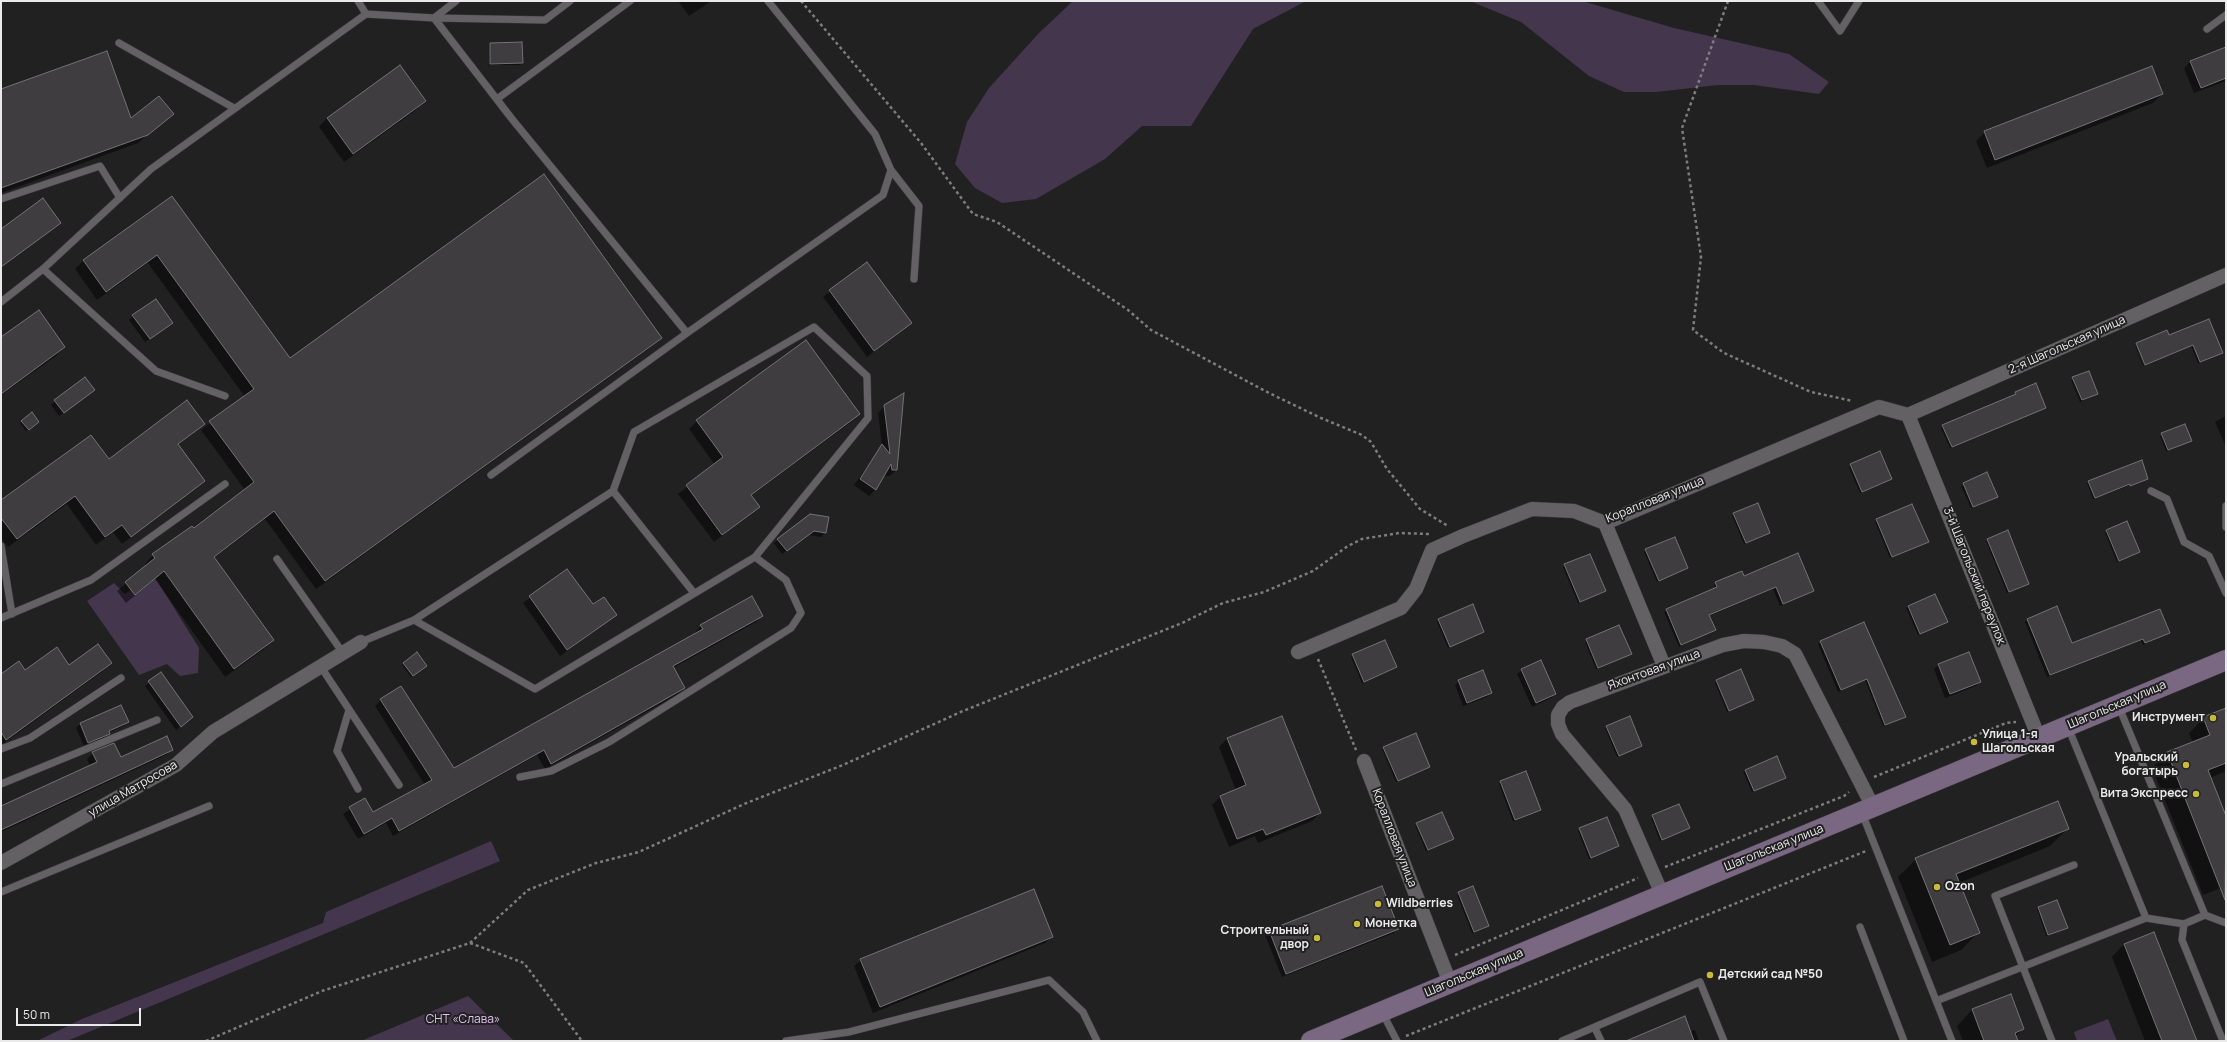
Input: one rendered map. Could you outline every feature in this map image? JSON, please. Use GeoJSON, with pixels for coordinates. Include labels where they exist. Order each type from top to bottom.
{"type":"FeatureCollection","features":[{"type":"Feature","properties":{"kind":"main road","name":"Шагольская улица"},"geometry":{"type":"LineString","coordinates":[[1318,1040],[1450,983],[1867,809],[2036,729],[2068,726],[2226,660]]}},
{"type":"Feature","properties":{"kind":"street","name":"2-я Шагольская улица"},"geometry":{"type":"LineString","coordinates":[[1908,415],[2226,275]]}},
{"type":"Feature","properties":{"kind":"street","name":"Коралловая улица"},"geometry":{"type":"LineString","coordinates":[[1298,652],[1401,608],[1416,589],[1432,550],[1463,536],[1532,509],[1574,511],[1605,523],[1879,407]]}},
{"type":"Feature","properties":{"kind":"street"},"geometry":{"type":"LineString","coordinates":[[1879,407],[1908,415]]}},
{"type":"Feature","properties":{"kind":"street","name":"3-й Шагольский переулок"},"geometry":{"type":"LineString","coordinates":[[1908,415],[2036,729]]}},
{"type":"Feature","properties":{"kind":"street"},"geometry":{"type":"LineString","coordinates":[[1605,523],[1664,666]]}},
{"type":"Feature","properties":{"kind":"street","name":"Яхонтовая улица"},"geometry":{"type":"LineString","coordinates":[[1662,894],[1625,809],[1562,734],[1558,724],[1558,716],[1563,707],[1570,702],[1723,645],[1744,641],[1764,642],[1782,646],[1795,654],[1862,782],[1867,809]]}},
{"type":"Feature","properties":{"kind":"street","name":"улица Матросова"},"geometry":{"type":"LineString","coordinates":[[1,863],[176,765],[213,732],[360,642]]}},
{"type":"Feature","properties":{"kind":"street","name":"Коралловая улица"},"geometry":{"type":"LineString","coordinates":[[1364,761],[1450,983]]}},
{"type":"Feature","properties":{"kind":"lane"},"geometry":{"type":"LineString","coordinates":[[358,1],[366,14]]}},
{"type":"Feature","properties":{"kind":"lane"},"geometry":{"type":"LineString","coordinates":[[434,18],[456,1]]}},
{"type":"Feature","properties":{"kind":"lane"},"geometry":{"type":"LineString","coordinates":[[1,302],[43,269],[151,169],[366,14],[434,18],[545,20],[570,1]]}},
{"type":"Feature","properties":{"kind":"lane"},"geometry":{"type":"LineString","coordinates":[[497,99],[630,1]]}},
{"type":"Feature","properties":{"kind":"lane"},"geometry":{"type":"LineString","coordinates":[[768,1],[875,134],[891,170],[919,206],[914,279]]}},
{"type":"Feature","properties":{"kind":"lane"},"geometry":{"type":"LineString","coordinates":[[1818,1],[1840,31],[1859,1]]}},
{"type":"Feature","properties":{"kind":"lane"},"geometry":{"type":"LineString","coordinates":[[2207,29],[2226,15]]}},
{"type":"Feature","properties":{"kind":"lane"},"geometry":{"type":"LineString","coordinates":[[434,18],[497,99],[687,333]]}},
{"type":"Feature","properties":{"kind":"lane"},"geometry":{"type":"LineString","coordinates":[[119,43],[234,108]]}},
{"type":"Feature","properties":{"kind":"lane"},"geometry":{"type":"LineString","coordinates":[[1,199],[100,166],[120,198]]}},
{"type":"Feature","properties":{"kind":"lane"},"geometry":{"type":"LineString","coordinates":[[491,475],[687,333],[883,195],[891,170]]}},
{"type":"Feature","properties":{"kind":"lane"},"geometry":{"type":"LineString","coordinates":[[43,269],[156,371],[225,396]]}},
{"type":"Feature","properties":{"kind":"lane"},"geometry":{"type":"LineString","coordinates":[[360,642],[414,620],[613,491],[634,432],[814,327],[867,376],[868,418],[755,557],[535,689],[414,620]]}},
{"type":"Feature","properties":{"kind":"lane"},"geometry":{"type":"LineString","coordinates":[[1,618],[91,580],[225,484]]}},
{"type":"Feature","properties":{"kind":"lane"},"geometry":{"type":"LineString","coordinates":[[613,491],[694,593]]}},
{"type":"Feature","properties":{"kind":"lane"},"geometry":{"type":"LineString","coordinates":[[2151,491],[2167,499],[2184,542],[2209,556],[2226,593]]}},
{"type":"Feature","properties":{"kind":"lane"},"geometry":{"type":"LineString","coordinates":[[2226,506],[2226,527]]}},
{"type":"Feature","properties":{"kind":"lane"},"geometry":{"type":"LineString","coordinates":[[1,546],[12,614]]}},
{"type":"Feature","properties":{"kind":"lane"},"geometry":{"type":"LineString","coordinates":[[520,777],[551,771],[609,742],[791,628],[801,613],[786,580],[755,557]]}},
{"type":"Feature","properties":{"kind":"lane"},"geometry":{"type":"LineString","coordinates":[[278,559],[343,653]]}},
{"type":"Feature","properties":{"kind":"lane"},"geometry":{"type":"LineString","coordinates":[[321,667],[399,784]]}},
{"type":"Feature","properties":{"kind":"lane"},"geometry":{"type":"LineString","coordinates":[[1,749],[30,738],[121,678]]}},
{"type":"Feature","properties":{"kind":"lane"},"geometry":{"type":"LineString","coordinates":[[2118,705],[2204,915]]}},
{"type":"Feature","properties":{"kind":"lane"},"geometry":{"type":"LineString","coordinates":[[349,710],[337,751],[358,789]]}},
{"type":"Feature","properties":{"kind":"lane"},"geometry":{"type":"LineString","coordinates":[[1,784],[157,720]]}},
{"type":"Feature","properties":{"kind":"lane"},"geometry":{"type":"LineString","coordinates":[[2068,726],[2146,918]]}},
{"type":"Feature","properties":{"kind":"lane"},"geometry":{"type":"LineString","coordinates":[[1,892],[209,806]]}},
{"type":"Feature","properties":{"kind":"lane"},"geometry":{"type":"LineString","coordinates":[[1867,809],[1875,847],[1952,1041]]}},
{"type":"Feature","properties":{"kind":"lane"},"geometry":{"type":"LineString","coordinates":[[2052,1041],[1995,896],[2074,865]]}},
{"type":"Feature","properties":{"kind":"lane"},"geometry":{"type":"LineString","coordinates":[[1936,1001],[2023,968],[2146,918],[2184,924],[2204,915],[2226,923]]}},
{"type":"Feature","properties":{"kind":"lane"},"geometry":{"type":"LineString","coordinates":[[2184,924],[2182,940],[2223,1041]]}},
{"type":"Feature","properties":{"kind":"lane"},"geometry":{"type":"LineString","coordinates":[[1860,927],[1904,1041]]}},
{"type":"Feature","properties":{"kind":"lane"},"geometry":{"type":"LineString","coordinates":[[786,1041],[849,1032],[1049,980],[1083,1012],[1098,1041]]}},
{"type":"Feature","properties":{"kind":"lane"},"geometry":{"type":"LineString","coordinates":[[1562,1041],[1700,982],[1724,1041]]}},
{"type":"Feature","properties":{"kind":"lane"},"geometry":{"type":"LineString","coordinates":[[1382,1012],[1397,1040]]}},
{"type":"Feature","properties":{"kind":"lane"},"geometry":{"type":"LineString","coordinates":[[1595,1028],[1600,1041]]}},
{"type":"Feature","properties":{"kind":"path"},"geometry":{"type":"LineString","coordinates":[[801,1],[921,143],[973,214],[997,222],[1128,310],[1151,330],[1269,393],[1321,418],[1362,435],[1371,442],[1387,469],[1420,509],[1463,536]]}},
{"type":"Feature","properties":{"kind":"path"},"geometry":{"type":"LineString","coordinates":[[1728,1],[1682,128],[1701,257],[1693,330],[1724,353],[1811,392],[1879,407]]}},
{"type":"Feature","properties":{"kind":"path"},"geometry":{"type":"LineString","coordinates":[[206,1041],[322,991],[470,943],[528,890],[596,863],[639,852],[744,804],[843,765],[963,712],[1182,624],[1223,603],[1264,592],[1313,571],[1348,546],[1362,539],[1399,533],[1436,534]]}},
{"type":"Feature","properties":{"kind":"path"},"geometry":{"type":"LineString","coordinates":[[1312,645],[1354,748],[1364,761]]}},
{"type":"Feature","properties":{"kind":"path"},"geometry":{"type":"LineString","coordinates":[[1442,961],[1652,872],[1844,796],[1862,782],[2006,723],[2036,729]]}},
{"type":"Feature","properties":{"kind":"path"},"geometry":{"type":"LineString","coordinates":[[1397,1040],[1875,847]]}},
{"type":"Feature","properties":{"kind":"path"},"geometry":{"type":"LineString","coordinates":[[470,943],[524,963],[582,1041]]}},
{"type":"Feature","properties":{"kind":"green space"},"geometry":{"type":"Polygon","coordinates":[[[1073,1],[1306,1],[1253,29],[1191,126],[1142,126],[1105,159],[1036,199],[1002,203],[975,188],[955,164],[967,122],[989,88],[1039,33],[1073,1]]]}},
{"type":"Feature","properties":{"kind":"green space"},"geometry":{"type":"Polygon","coordinates":[[[1470,1],[1582,1],[1674,28],[1789,54],[1829,82],[1819,94],[1754,85],[1718,85],[1656,92],[1624,92],[1589,76],[1521,22],[1470,1]]]}},
{"type":"Feature","properties":{"kind":"green space"},"geometry":{"type":"Polygon","coordinates":[[[153,574],[199,648],[198,673],[180,676],[167,664],[139,675],[87,601],[114,583],[125,594],[153,574]]]}},
{"type":"Feature","properties":{"kind":"green space"},"geometry":{"type":"Polygon","coordinates":[[[491,841],[500,861],[67,1041],[37,1041],[82,1019],[323,923],[326,912],[491,841]]]}},
{"type":"Feature","properties":{"kind":"green space","name":"СНТ «Слава»"},"geometry":{"type":"Polygon","coordinates":[[[468,996],[514,1041],[361,1041],[468,996]]]}},
{"type":"Feature","properties":{"kind":"green space"},"geometry":{"type":"Polygon","coordinates":[[[2108,1019],[2117,1041],[2077,1041],[2074,1032],[2108,1019]]]}},
{"type":"Feature","properties":{"kind":"building"},"geometry":{"type":"Polygon","coordinates":[[[522,42],[523,63],[490,64],[490,43],[522,42]]]}},
{"type":"Feature","properties":{"kind":"building"},"geometry":{"type":"Polygon","coordinates":[[[2226,47],[2226,78],[2201,88],[2190,61],[2226,47]]]}},
{"type":"Feature","properties":{"kind":"building"},"geometry":{"type":"Polygon","coordinates":[[[107,51],[131,118],[159,96],[174,114],[148,135],[1,188],[1,89],[107,51]]]}},
{"type":"Feature","properties":{"kind":"building"},"geometry":{"type":"Polygon","coordinates":[[[400,65],[426,101],[353,154],[327,118],[400,65]]]}},
{"type":"Feature","properties":{"kind":"building"},"geometry":{"type":"Polygon","coordinates":[[[2152,66],[2163,94],[1995,160],[1984,131],[2152,66]]]}},
{"type":"Feature","properties":{"kind":"building"},"geometry":{"type":"Polygon","coordinates":[[[544,174],[662,338],[325,581],[274,511],[214,557],[274,640],[234,669],[164,571],[135,595],[125,582],[155,558],[152,554],[192,526],[194,528],[254,482],[209,421],[254,389],[157,255],[106,292],[83,260],[172,196],[290,358],[544,174]]]}},
{"type":"Feature","properties":{"kind":"building"},"geometry":{"type":"Polygon","coordinates":[[[43,198],[61,223],[1,267],[1,229],[43,198]]]}},
{"type":"Feature","properties":{"kind":"building"},"geometry":{"type":"Polygon","coordinates":[[[867,262],[912,323],[874,351],[829,290],[867,262]]]}},
{"type":"Feature","properties":{"kind":"building"},"geometry":{"type":"Polygon","coordinates":[[[156,299],[173,323],[150,339],[132,315],[156,299]]]}},
{"type":"Feature","properties":{"kind":"building"},"geometry":{"type":"Polygon","coordinates":[[[39,310],[65,347],[1,394],[1,337],[39,310]]]}},
{"type":"Feature","properties":{"kind":"building"},"geometry":{"type":"Polygon","coordinates":[[[2209,319],[2223,353],[2200,362],[2193,345],[2145,365],[2136,343],[2167,330],[2169,335],[2209,319]]]}},
{"type":"Feature","properties":{"kind":"building"},"geometry":{"type":"Polygon","coordinates":[[[806,340],[860,414],[751,495],[760,507],[722,535],[686,485],[723,457],[696,420],[806,340]]]}},
{"type":"Feature","properties":{"kind":"building"},"geometry":{"type":"Polygon","coordinates":[[[2089,371],[2098,394],[2082,400],[2072,377],[2089,371]]]}},
{"type":"Feature","properties":{"kind":"building"},"geometry":{"type":"Polygon","coordinates":[[[85,377],[95,390],[64,413],[54,400],[85,377]]]}},
{"type":"Feature","properties":{"kind":"building"},"geometry":{"type":"Polygon","coordinates":[[[2036,383],[2046,408],[1952,447],[1942,425],[2016,394],[2015,392],[2036,383]]]}},
{"type":"Feature","properties":{"kind":"building"},"geometry":{"type":"Polygon","coordinates":[[[904,393],[897,470],[892,470],[891,464],[876,490],[860,479],[882,444],[890,454],[884,405],[904,393]]]}},
{"type":"Feature","properties":{"kind":"building"},"geometry":{"type":"Polygon","coordinates":[[[187,400],[205,424],[178,444],[205,481],[131,537],[122,525],[105,537],[75,496],[17,539],[1,518],[1,500],[91,435],[109,459],[187,400]]]}},
{"type":"Feature","properties":{"kind":"building"},"geometry":{"type":"Polygon","coordinates":[[[32,412],[39,422],[29,430],[21,421],[32,412]]]}},
{"type":"Feature","properties":{"kind":"building"},"geometry":{"type":"Polygon","coordinates":[[[2185,424],[2192,441],[2168,450],[2161,433],[2185,424]]]}},
{"type":"Feature","properties":{"kind":"building"},"geometry":{"type":"Polygon","coordinates":[[[1880,451],[1892,479],[1862,492],[1850,464],[1880,451]]]}},
{"type":"Feature","properties":{"kind":"building"},"geometry":{"type":"Polygon","coordinates":[[[2142,460],[2148,479],[2130,486],[2130,484],[2095,498],[2088,481],[2142,460]]]}},
{"type":"Feature","properties":{"kind":"building"},"geometry":{"type":"Polygon","coordinates":[[[1987,472],[1998,497],[1973,507],[1963,483],[1987,472]]]}},
{"type":"Feature","properties":{"kind":"building"},"geometry":{"type":"Polygon","coordinates":[[[1758,503],[1770,533],[1746,543],[1733,513],[1758,503]]]}},
{"type":"Feature","properties":{"kind":"building"},"geometry":{"type":"Polygon","coordinates":[[[1912,504],[1929,542],[1892,557],[1876,519],[1912,504]]]}},
{"type":"Feature","properties":{"kind":"building"},"geometry":{"type":"Polygon","coordinates":[[[810,514],[829,517],[826,533],[814,531],[787,551],[777,539],[810,514]]]}},
{"type":"Feature","properties":{"kind":"building"},"geometry":{"type":"Polygon","coordinates":[[[2127,521],[2140,552],[2119,561],[2106,530],[2127,521]]]}},
{"type":"Feature","properties":{"kind":"building"},"geometry":{"type":"Polygon","coordinates":[[[2008,530],[2029,584],[2009,592],[1987,539],[2008,530]]]}},
{"type":"Feature","properties":{"kind":"building"},"geometry":{"type":"Polygon","coordinates":[[[1675,537],[1688,568],[1659,581],[1645,549],[1675,537]]]}},
{"type":"Feature","properties":{"kind":"building"},"geometry":{"type":"Polygon","coordinates":[[[1798,553],[1814,591],[1783,604],[1776,587],[1709,615],[1716,630],[1681,645],[1666,609],[1717,587],[1715,582],[1742,571],[1744,576],[1798,553]]]}},
{"type":"Feature","properties":{"kind":"building"},"geometry":{"type":"Polygon","coordinates":[[[1590,554],[1606,591],[1580,602],[1564,564],[1590,554]]]}},
{"type":"Feature","properties":{"kind":"building"},"geometry":{"type":"Polygon","coordinates":[[[567,569],[593,604],[604,597],[617,615],[567,650],[529,596],[567,569]]]}},
{"type":"Feature","properties":{"kind":"building"},"geometry":{"type":"Polygon","coordinates":[[[1935,594],[1948,622],[1920,634],[1908,606],[1935,594]]]}},
{"type":"Feature","properties":{"kind":"building"},"geometry":{"type":"Polygon","coordinates":[[[752,596],[763,616],[673,666],[685,688],[551,764],[544,750],[399,831],[392,818],[364,834],[349,807],[365,798],[373,812],[432,780],[380,699],[401,686],[454,768],[703,629],[700,625],[752,596]]]}},
{"type":"Feature","properties":{"kind":"building"},"geometry":{"type":"Polygon","coordinates":[[[1473,604],[1484,632],[1450,647],[1438,619],[1473,604]]]}},
{"type":"Feature","properties":{"kind":"building"},"geometry":{"type":"Polygon","coordinates":[[[2057,606],[2072,643],[2160,609],[2170,633],[2145,643],[2143,639],[2050,675],[2027,619],[2057,606]]]}},
{"type":"Feature","properties":{"kind":"building"},"geometry":{"type":"Polygon","coordinates":[[[1864,622],[1906,717],[1885,725],[1867,679],[1841,690],[1820,641],[1864,622]]]}},
{"type":"Feature","properties":{"kind":"building"},"geometry":{"type":"Polygon","coordinates":[[[1619,625],[1632,654],[1598,668],[1586,639],[1619,625]]]}},
{"type":"Feature","properties":{"kind":"building"},"geometry":{"type":"Polygon","coordinates":[[[1385,640],[1397,667],[1364,682],[1352,654],[1385,640]]]}},
{"type":"Feature","properties":{"kind":"building"},"geometry":{"type":"Polygon","coordinates":[[[98,644],[112,663],[6,740],[1,732],[1,674],[19,661],[25,670],[57,647],[69,665],[98,644]]]}},
{"type":"Feature","properties":{"kind":"building"},"geometry":{"type":"Polygon","coordinates":[[[417,652],[427,666],[413,676],[403,663],[417,652]]]}},
{"type":"Feature","properties":{"kind":"building"},"geometry":{"type":"Polygon","coordinates":[[[1969,652],[1981,682],[1950,694],[1938,664],[1969,652]]]}},
{"type":"Feature","properties":{"kind":"building"},"geometry":{"type":"Polygon","coordinates":[[[1541,660],[1556,694],[1536,703],[1521,669],[1541,660]]]}},
{"type":"Feature","properties":{"kind":"building"},"geometry":{"type":"Polygon","coordinates":[[[1741,669],[1754,700],[1729,711],[1716,680],[1741,669]]]}},
{"type":"Feature","properties":{"kind":"building"},"geometry":{"type":"Polygon","coordinates":[[[1483,670],[1492,693],[1467,703],[1458,680],[1483,670]]]}},
{"type":"Feature","properties":{"kind":"building"},"geometry":{"type":"Polygon","coordinates":[[[161,672],[193,717],[181,727],[148,681],[161,672]]]}},
{"type":"Feature","properties":{"kind":"building"},"geometry":{"type":"Polygon","coordinates":[[[121,705],[129,722],[109,731],[110,734],[88,743],[80,723],[121,705]]]}},
{"type":"Feature","properties":{"kind":"building"},"geometry":{"type":"Polygon","coordinates":[[[2226,708],[2226,763],[2208,770],[2226,816],[2225,900],[2167,752],[2210,735],[2203,717],[2226,708]]]}},
{"type":"Feature","properties":{"kind":"building"},"geometry":{"type":"Polygon","coordinates":[[[1282,716],[1321,813],[1266,835],[1263,829],[1237,839],[1220,796],[1246,785],[1227,738],[1282,716]]]}},
{"type":"Feature","properties":{"kind":"building"},"geometry":{"type":"Polygon","coordinates":[[[1630,716],[1642,746],[1619,756],[1606,726],[1630,716]]]}},
{"type":"Feature","properties":{"kind":"building"},"geometry":{"type":"Polygon","coordinates":[[[1416,733],[1430,767],[1398,781],[1383,747],[1416,733]]]}},
{"type":"Feature","properties":{"kind":"building"},"geometry":{"type":"Polygon","coordinates":[[[167,736],[173,750],[1,830],[1,806],[97,762],[92,752],[114,743],[121,757],[167,736]]]}},
{"type":"Feature","properties":{"kind":"building"},"geometry":{"type":"Polygon","coordinates":[[[1777,756],[1786,778],[1754,791],[1745,770],[1777,756]]]}},
{"type":"Feature","properties":{"kind":"building"},"geometry":{"type":"Polygon","coordinates":[[[1526,771],[1541,810],[1515,820],[1500,781],[1526,771]]]}},
{"type":"Feature","properties":{"kind":"building"},"geometry":{"type":"Polygon","coordinates":[[[2058,801],[2069,829],[1956,874],[1980,933],[1950,945],[1915,858],[2058,801]]]}},
{"type":"Feature","properties":{"kind":"building"},"geometry":{"type":"Polygon","coordinates":[[[1679,804],[1690,828],[1662,840],[1652,815],[1679,804]]]}},
{"type":"Feature","properties":{"kind":"building"},"geometry":{"type":"Polygon","coordinates":[[[1442,812],[1454,839],[1428,850],[1416,823],[1442,812]]]}},
{"type":"Feature","properties":{"kind":"building"},"geometry":{"type":"Polygon","coordinates":[[[1607,817],[1619,846],[1591,858],[1579,828],[1607,817]]]}},
{"type":"Feature","properties":{"kind":"building"},"geometry":{"type":"Polygon","coordinates":[[[1382,886],[1399,929],[1286,974],[1269,930],[1382,886]]]}},
{"type":"Feature","properties":{"kind":"building"},"geometry":{"type":"Polygon","coordinates":[[[1473,886],[1489,926],[1474,932],[1458,892],[1473,886]]]}},
{"type":"Feature","properties":{"kind":"building"},"geometry":{"type":"Polygon","coordinates":[[[1034,889],[1053,937],[880,1007],[860,959],[1034,889]]]}},
{"type":"Feature","properties":{"kind":"building"},"geometry":{"type":"Polygon","coordinates":[[[2057,900],[2068,928],[2048,935],[2038,907],[2057,900]]]}},
{"type":"Feature","properties":{"kind":"building"},"geometry":{"type":"Polygon","coordinates":[[[2154,932],[2197,1041],[2162,1041],[2124,944],[2154,932]]]}},
{"type":"Feature","properties":{"kind":"building"},"geometry":{"type":"Polygon","coordinates":[[[2011,994],[2024,1029],[2015,1033],[2018,1041],[1984,1041],[1972,1009],[2011,994]]]}},
{"type":"Feature","properties":{"kind":"building"},"geometry":{"type":"Polygon","coordinates":[[[1685,1016],[1694,1041],[1626,1041],[1685,1016]]]}},
{"type":"Feature","properties":{"kind":"place","name":"Инструмент"},"geometry":{"type":"Point","coordinates":[2213,718]}},
{"type":"Feature","properties":{"kind":"place","name":"Улица 1-я Шагольская"},"geometry":{"type":"Point","coordinates":[1974,742]}},
{"type":"Feature","properties":{"kind":"place","name":"Уральский богатырь"},"geometry":{"type":"Point","coordinates":[2186,765]}},
{"type":"Feature","properties":{"kind":"place","name":"Вита Экспресс"},"geometry":{"type":"Point","coordinates":[2196,794]}},
{"type":"Feature","properties":{"kind":"place","name":"Ozon"},"geometry":{"type":"Point","coordinates":[1937,887]}},
{"type":"Feature","properties":{"kind":"place","name":"Wildberries"},"geometry":{"type":"Point","coordinates":[1378,904]}},
{"type":"Feature","properties":{"kind":"place","name":"Монетка"},"geometry":{"type":"Point","coordinates":[1357,924]}},
{"type":"Feature","properties":{"kind":"place","name":"Строительный двор"},"geometry":{"type":"Point","coordinates":[1317,938]}},
{"type":"Feature","properties":{"kind":"place","name":"Детский сад №50"},"geometry":{"type":"Point","coordinates":[1710,975]}}]}
